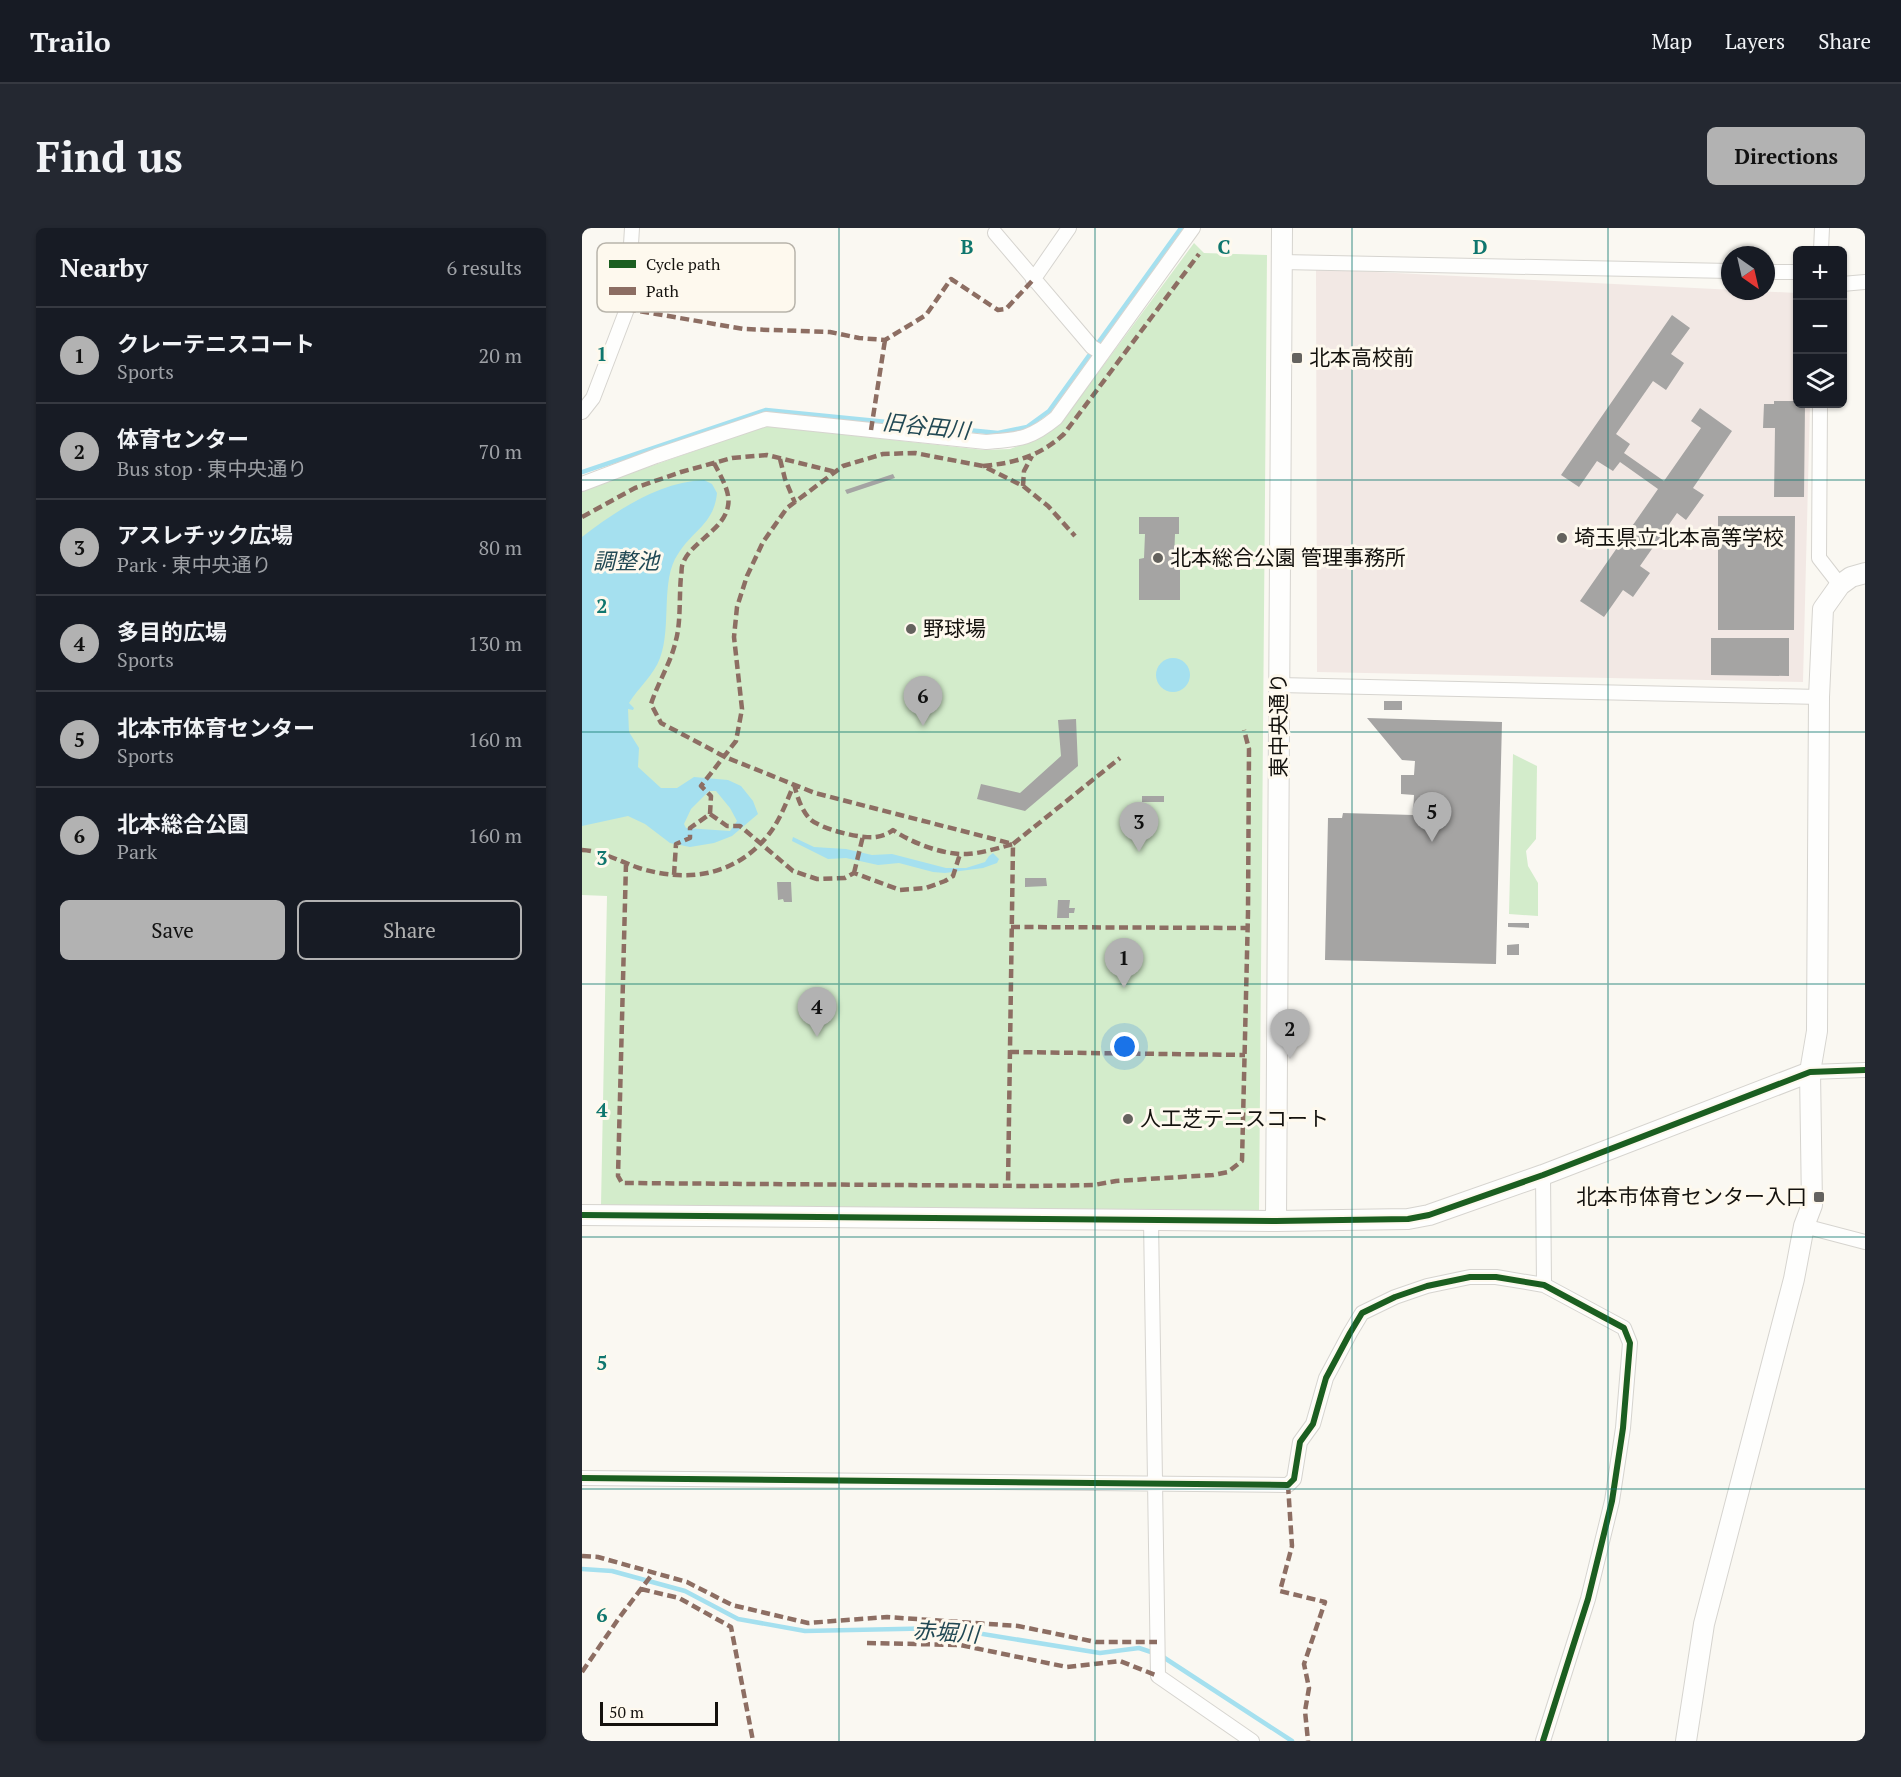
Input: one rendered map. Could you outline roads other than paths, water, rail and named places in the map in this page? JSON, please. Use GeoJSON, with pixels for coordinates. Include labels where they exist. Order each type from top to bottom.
{"type":"FeatureCollection","features":[{"type":"Feature","properties":{"kind":"street"},"geometry":{"type":"LineString","coordinates":[[631,243],[632,228]]}},
{"type":"Feature","properties":{"kind":"street"},"geometry":{"type":"LineString","coordinates":[[1034,280],[1070,228]]}},
{"type":"Feature","properties":{"kind":"street"},"geometry":{"type":"LineString","coordinates":[[582,484],[766,419],[986,441],[1020,439],[1040,431],[1056,418],[1193,228]]}},
{"type":"Feature","properties":{"kind":"street","name":"東中央通り"},"geometry":{"type":"LineString","coordinates":[[1276,1221],[1282,228]]}},
{"type":"Feature","properties":{"kind":"street"},"geometry":{"type":"LineString","coordinates":[[1821,246],[1822,228]]}},
{"type":"Feature","properties":{"kind":"street"},"geometry":{"type":"LineString","coordinates":[[995,233],[1092,347],[1102,353]]}},
{"type":"Feature","properties":{"kind":"street"},"geometry":{"type":"LineString","coordinates":[[1282,262],[1721,271]]}},
{"type":"Feature","properties":{"kind":"street"},"geometry":{"type":"LineString","coordinates":[[1775,272],[1793,272]]}},
{"type":"Feature","properties":{"kind":"street"},"geometry":{"type":"LineString","coordinates":[[1847,284],[1865,282]]}},
{"type":"Feature","properties":{"kind":"street"},"geometry":{"type":"LineString","coordinates":[[582,412],[593,398],[626,312]]}},
{"type":"Feature","properties":{"kind":"street"},"geometry":{"type":"LineString","coordinates":[[1820,408],[1819,558],[1840,585]]}},
{"type":"Feature","properties":{"kind":"street"},"geometry":{"type":"LineString","coordinates":[[1686,1741],[1704,1624],[1794,1279],[1804,1226],[1812,1205],[1810,1072],[1816,1031],[1819,697],[1823,609],[1840,585],[1851,577],[1865,573]]}},
{"type":"Feature","properties":{"kind":"street"},"geometry":{"type":"LineString","coordinates":[[1279,685],[1819,697]]}},
{"type":"Feature","properties":{"kind":"street"},"geometry":{"type":"LineString","coordinates":[[582,1215],[1276,1221],[1408,1219],[1429,1215],[1543,1175],[1810,1072],[1865,1070]]}},
{"type":"Feature","properties":{"kind":"street"},"geometry":{"type":"LineString","coordinates":[[1543,1175],[1544,1285]]}},
{"type":"Feature","properties":{"kind":"street"},"geometry":{"type":"LineString","coordinates":[[1151,1220],[1158,1676],[1252,1741]]}},
{"type":"Feature","properties":{"kind":"street"},"geometry":{"type":"LineString","coordinates":[[1804,1226],[1865,1242]]}},
{"type":"Feature","properties":{"kind":"street"},"geometry":{"type":"LineString","coordinates":[[582,1478],[1288,1485],[1294,1479],[1300,1442],[1313,1424],[1326,1378],[1362,1314],[1427,1286],[1470,1277],[1496,1277],[1544,1285],[1624,1328],[1630,1343],[1623,1428],[1612,1501],[1588,1599],[1543,1741]]}},
{"type":"Feature","properties":{"kind":"water","name":"調整池"},"geometry":{"type":"Polygon","coordinates":[[[704,480],[712,484],[717,493],[715,504],[707,520],[684,546],[673,565],[669,577],[665,632],[660,658],[654,670],[629,703],[634,708],[633,710],[628,709],[629,732],[639,748],[638,767],[661,788],[677,788],[694,777],[728,780],[741,786],[753,801],[758,814],[732,836],[714,843],[690,847],[670,843],[645,824],[628,816],[582,826],[582,537],[639,499],[687,482],[704,480]],[[709,791],[691,809],[684,824],[686,828],[730,831],[737,821],[716,791],[709,791]]]}},
{"type":"Feature","properties":{"kind":"water"},"geometry":{"type":"Polygon","coordinates":[[[1173,658],[1185,663],[1190,675],[1185,687],[1173,692],[1161,687],[1156,675],[1161,663],[1173,658]]]}},
{"type":"Feature","properties":{"kind":"water"},"geometry":{"type":"Polygon","coordinates":[[[793,837],[814,847],[846,849],[872,855],[892,854],[946,868],[966,868],[985,862],[993,853],[999,859],[997,863],[983,868],[945,873],[933,872],[899,863],[878,865],[846,858],[828,859],[792,841],[793,837]]]}},
{"type":"Feature","properties":{"kind":"waterway","name":"旧谷田川"},"geometry":{"type":"LineString","coordinates":[[582,472],[766,410],[998,433],[1027,427],[1049,411],[1181,228]]}},
{"type":"Feature","properties":{"kind":"waterway","name":"赤堀川"},"geometry":{"type":"LineString","coordinates":[[582,1569],[612,1571],[685,1591],[738,1619],[805,1631],[946,1628],[1100,1653],[1139,1648],[1160,1655],[1292,1741]]}},
{"type":"Feature","properties":{"kind":"place","name":"北本高校前"},"geometry":{"type":"Point","coordinates":[1297,358]}},
{"type":"Feature","properties":{"kind":"place","name":"埼玉県立北本高等学校"},"geometry":{"type":"Point","coordinates":[1562,538]}},
{"type":"Feature","properties":{"kind":"place","name":"北本総合公園 管理事務所"},"geometry":{"type":"Point","coordinates":[1158,558]}},
{"type":"Feature","properties":{"kind":"place","name":"野球場"},"geometry":{"type":"Point","coordinates":[911,629]}},
{"type":"Feature","properties":{"kind":"place","name":"北本総合公園"},"geometry":{"type":"Point","coordinates":[923,726]}},
{"type":"Feature","properties":{"kind":"place","name":"北本市体育センター"},"geometry":{"type":"Point","coordinates":[1432,842]}},
{"type":"Feature","properties":{"kind":"place","name":"アスレチック広場"},"geometry":{"type":"Point","coordinates":[1139,852]}},
{"type":"Feature","properties":{"kind":"place","name":"クレーテニスコート"},"geometry":{"type":"Point","coordinates":[1124,988]}},
{"type":"Feature","properties":{"kind":"place","name":"多目的広場"},"geometry":{"type":"Point","coordinates":[817,1037]}},
{"type":"Feature","properties":{"kind":"place","name":"体育センター"},"geometry":{"type":"Point","coordinates":[1290,1059]}},
{"type":"Feature","properties":{"kind":"place","name":"人工芝テニスコート"},"geometry":{"type":"Point","coordinates":[1128,1119]}},
{"type":"Feature","properties":{"kind":"place","name":"北本市体育センター入口"},"geometry":{"type":"Point","coordinates":[1819,1197]}}]}
